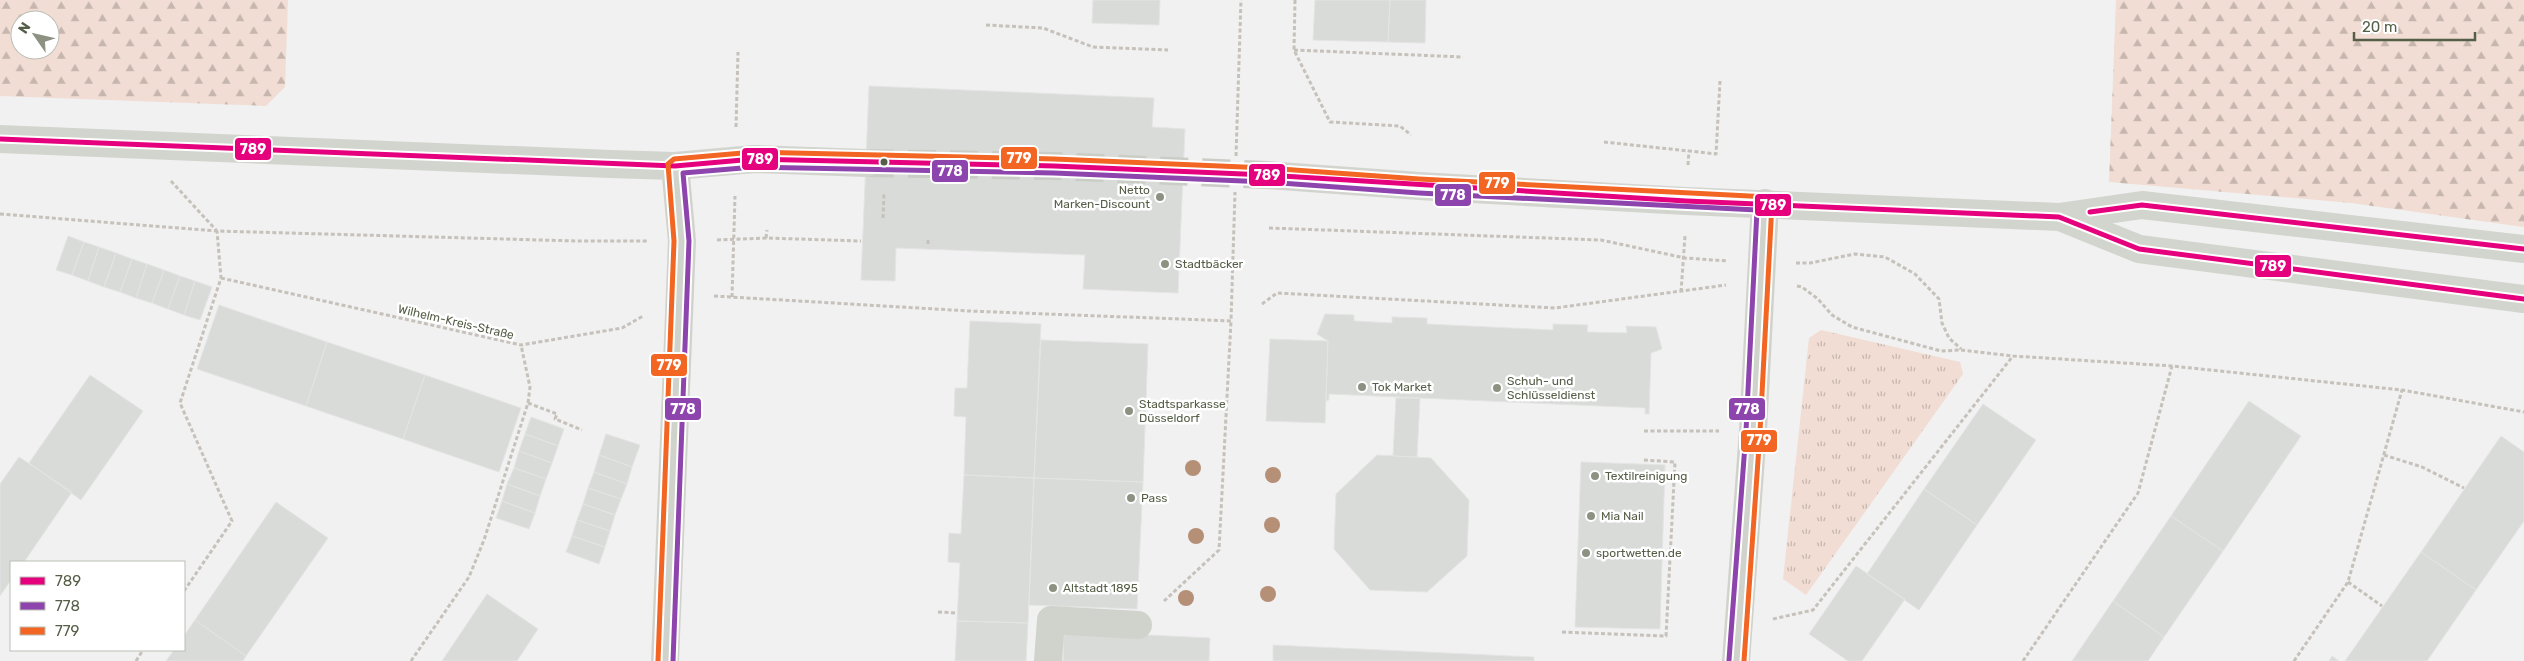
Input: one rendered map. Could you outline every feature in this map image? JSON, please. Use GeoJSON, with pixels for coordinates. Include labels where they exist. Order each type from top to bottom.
{"type":"FeatureCollection","features":[{"type":"Feature","properties":{"kind":"main road"},"geometry":{"type":"LineString","coordinates":[[0,139],[675,166],[754,159],[866,162]]}},
{"type":"Feature","properties":{"kind":"main road"},"geometry":{"type":"LineString","coordinates":[[1267,175],[1482,190],[2059,217],[2142,205],[2524,249]]}},
{"type":"Feature","properties":{"kind":"main road"},"geometry":{"type":"LineString","coordinates":[[2059,217],[2139,249],[2524,299]]}},
{"type":"Feature","properties":{"kind":"street"},"geometry":{"type":"LineString","coordinates":[[665,661],[681,295],[682,241],[675,166]]}},
{"type":"Feature","properties":{"kind":"street"},"geometry":{"type":"LineString","coordinates":[[1736,661],[1753,431],[1765,203]]}},
{"type":"Feature","properties":{"kind":"street"},"geometry":{"type":"LineString","coordinates":[[1048,661],[1051,620],[1138,625]]}},
{"type":"Feature","properties":{"kind":"path"},"geometry":{"type":"LineString","coordinates":[[1236,158],[1241,0]]}},
{"type":"Feature","properties":{"kind":"path"},"geometry":{"type":"LineString","coordinates":[[1295,0],[1294,50],[1330,122],[1400,126],[1411,135]]}},
{"type":"Feature","properties":{"kind":"path"},"geometry":{"type":"LineString","coordinates":[[986,25],[1043,28],[1093,47],[1168,50]]}},
{"type":"Feature","properties":{"kind":"path"},"geometry":{"type":"LineString","coordinates":[[1294,50],[1463,57]]}},
{"type":"Feature","properties":{"kind":"path"},"geometry":{"type":"LineString","coordinates":[[1604,142],[1716,154],[1720,81]]}},
{"type":"Feature","properties":{"kind":"path"},"geometry":{"type":"LineString","coordinates":[[138,145],[216,230],[221,278],[180,403],[232,521],[185,590]]}},
{"type":"Feature","properties":{"kind":"path"},"geometry":{"type":"LineString","coordinates":[[1688,168],[1689,151]]}},
{"type":"Feature","properties":{"kind":"path"},"geometry":{"type":"LineString","coordinates":[[1138,625],[1219,550],[1231,321],[1235,187]]}},
{"type":"Feature","properties":{"kind":"path"},"geometry":{"type":"LineString","coordinates":[[0,214],[216,230],[576,241]]}},
{"type":"Feature","properties":{"kind":"path"},"geometry":{"type":"LineString","coordinates":[[1269,228],[1601,240],[1762,272],[1802,287],[1818,299],[1832,315],[1852,327],[1941,351],[1962,350],[2013,356],[2172,366],[2402,390],[2524,412]]}},
{"type":"Feature","properties":{"kind":"path"},"geometry":{"type":"LineString","coordinates":[[766,238],[767,230]]}},
{"type":"Feature","properties":{"kind":"path"},"geometry":{"type":"LineString","coordinates":[[1681,292],[1686,233]]}},
{"type":"Feature","properties":{"kind":"path"},"geometry":{"type":"LineString","coordinates":[[928,238],[928,244]]}},
{"type":"Feature","properties":{"kind":"path"},"geometry":{"type":"LineString","coordinates":[[732,297],[735,239],[861,241]]}},
{"type":"Feature","properties":{"kind":"path"},"geometry":{"type":"LineString","coordinates":[[1262,304],[1277,293],[1555,308],[1681,292],[1762,272],[1855,254],[1885,257],[1915,274],[1939,299],[1942,323],[1949,338],[1962,350]]}},
{"type":"Feature","properties":{"kind":"path","name":"Wilhelm-Kreis-Straße"},"geometry":{"type":"LineString","coordinates":[[221,278],[521,345],[622,328],[681,295]]}},
{"type":"Feature","properties":{"kind":"path"},"geometry":{"type":"LineString","coordinates":[[681,295],[993,312],[1231,321]]}},
{"type":"Feature","properties":{"kind":"path"},"geometry":{"type":"LineString","coordinates":[[411,661],[469,577],[484,540],[528,402],[530,388],[521,345]]}},
{"type":"Feature","properties":{"kind":"path"},"geometry":{"type":"LineString","coordinates":[[1813,610],[2013,356]]}},
{"type":"Feature","properties":{"kind":"path"},"geometry":{"type":"LineString","coordinates":[[2023,661],[2138,493],[2172,366]]}},
{"type":"Feature","properties":{"kind":"path"},"geometry":{"type":"LineString","coordinates":[[2294,661],[2348,582],[2402,390]]}},
{"type":"Feature","properties":{"kind":"path"},"geometry":{"type":"LineString","coordinates":[[528,402],[557,414],[555,419],[582,430]]}},
{"type":"Feature","properties":{"kind":"path"},"geometry":{"type":"LineString","coordinates":[[1644,431],[1753,431]]}},
{"type":"Feature","properties":{"kind":"path"},"geometry":{"type":"LineString","coordinates":[[2384,454],[2422,467],[2464,488]]}},
{"type":"Feature","properties":{"kind":"path"},"geometry":{"type":"LineString","coordinates":[[1562,632],[1666,636],[1675,462],[1643,460]]}},
{"type":"Feature","properties":{"kind":"path"},"geometry":{"type":"LineString","coordinates":[[2348,582],[2382,606]]}},
{"type":"Feature","properties":{"kind":"path"},"geometry":{"type":"LineString","coordinates":[[938,612],[957,613]]}},
{"type":"Feature","properties":{"kind":"green space"},"geometry":{"type":"Polygon","coordinates":[[[0,0],[288,0],[285,87],[266,106],[0,96],[0,0]]]}},
{"type":"Feature","properties":{"kind":"green space"},"geometry":{"type":"Polygon","coordinates":[[[2116,0],[2524,0],[2524,227],[2351,203],[2109,182],[2116,0]]]}},
{"type":"Feature","properties":{"kind":"green space"},"geometry":{"type":"Polygon","coordinates":[[[1821,330],[1960,362],[1963,374],[1806,595],[1783,579],[1809,338],[1821,330]]]}},
{"type":"Feature","properties":{"kind":"building"},"geometry":{"type":"Polygon","coordinates":[[[1093,0],[1160,0],[1159,25],[1092,23],[1093,0]]]}},
{"type":"Feature","properties":{"kind":"building"},"geometry":{"type":"Polygon","coordinates":[[[1315,0],[1390,0],[1388,42],[1313,40],[1315,0]]]}},
{"type":"Feature","properties":{"kind":"building"},"geometry":{"type":"Polygon","coordinates":[[[1390,0],[1426,0],[1425,43],[1388,42],[1390,0]]]}},
{"type":"Feature","properties":{"kind":"building"},"geometry":{"type":"Polygon","coordinates":[[[869,86],[1154,98],[1152,127],[1185,129],[1178,293],[1083,289],[1085,255],[896,248],[895,281],[861,280],[869,86]]]}},
{"type":"Feature","properties":{"kind":"building"},"geometry":{"type":"Polygon","coordinates":[[[68,236],[84,242],[72,275],[56,270],[68,236]]]}},
{"type":"Feature","properties":{"kind":"building"},"geometry":{"type":"Polygon","coordinates":[[[84,242],[99,247],[88,281],[72,275],[84,242]]]}},
{"type":"Feature","properties":{"kind":"building"},"geometry":{"type":"Polygon","coordinates":[[[99,247],[116,253],[104,287],[88,281],[99,247]]]}},
{"type":"Feature","properties":{"kind":"building"},"geometry":{"type":"Polygon","coordinates":[[[116,253],[132,259],[120,292],[104,287],[116,253]]]}},
{"type":"Feature","properties":{"kind":"building"},"geometry":{"type":"Polygon","coordinates":[[[132,259],[147,264],[136,298],[120,292],[132,259]]]}},
{"type":"Feature","properties":{"kind":"building"},"geometry":{"type":"Polygon","coordinates":[[[147,264],[164,270],[152,303],[136,298],[147,264]]]}},
{"type":"Feature","properties":{"kind":"building"},"geometry":{"type":"Polygon","coordinates":[[[164,270],[180,276],[168,309],[152,303],[164,270]]]}},
{"type":"Feature","properties":{"kind":"building"},"geometry":{"type":"Polygon","coordinates":[[[180,276],[195,281],[184,315],[168,309],[180,276]]]}},
{"type":"Feature","properties":{"kind":"building"},"geometry":{"type":"Polygon","coordinates":[[[195,281],[212,287],[200,320],[184,315],[195,281]]]}},
{"type":"Feature","properties":{"kind":"building"},"geometry":{"type":"Polygon","coordinates":[[[219,305],[327,342],[306,406],[197,369],[219,305]]]}},
{"type":"Feature","properties":{"kind":"building"},"geometry":{"type":"Polygon","coordinates":[[[1325,314],[1354,315],[1354,321],[1392,323],[1392,317],[1427,318],[1427,324],[1553,330],[1553,324],[1588,325],[1587,332],[1627,333],[1626,326],[1656,327],[1662,349],[1651,353],[1649,414],[1645,414],[1645,408],[1329,394],[1329,400],[1326,401],[1328,341],[1317,334],[1325,314]]]}},
{"type":"Feature","properties":{"kind":"building"},"geometry":{"type":"Polygon","coordinates":[[[970,321],[1041,324],[1034,478],[964,475],[966,417],[954,416],[955,388],[967,388],[970,321]]]}},
{"type":"Feature","properties":{"kind":"building"},"geometry":{"type":"Polygon","coordinates":[[[1270,339],[1328,341],[1325,423],[1266,421],[1270,339]]]}},
{"type":"Feature","properties":{"kind":"building"},"geometry":{"type":"Polygon","coordinates":[[[1041,340],[1148,344],[1143,482],[1034,478],[1041,340]]]}},
{"type":"Feature","properties":{"kind":"building"},"geometry":{"type":"Polygon","coordinates":[[[327,342],[425,375],[403,439],[306,406],[327,342]]]}},
{"type":"Feature","properties":{"kind":"building"},"geometry":{"type":"Polygon","coordinates":[[[90,375],[143,411],[81,500],[29,463],[90,375]]]}},
{"type":"Feature","properties":{"kind":"building"},"geometry":{"type":"Polygon","coordinates":[[[425,375],[521,408],[499,472],[403,439],[425,375]]]}},
{"type":"Feature","properties":{"kind":"building"},"geometry":{"type":"Polygon","coordinates":[[[1396,398],[1420,398],[1417,457],[1393,456],[1396,398]]]}},
{"type":"Feature","properties":{"kind":"building"},"geometry":{"type":"Polygon","coordinates":[[[2249,401],[2301,436],[2223,551],[2171,516],[2249,401]]]}},
{"type":"Feature","properties":{"kind":"building"},"geometry":{"type":"Polygon","coordinates":[[[1983,404],[2036,440],[1977,525],[1924,489],[1983,404]]]}},
{"type":"Feature","properties":{"kind":"building"},"geometry":{"type":"Polygon","coordinates":[[[531,417],[564,429],[558,446],[525,434],[531,417]]]}},
{"type":"Feature","properties":{"kind":"building"},"geometry":{"type":"Polygon","coordinates":[[[525,434],[558,446],[552,463],[519,451],[525,434]]]}},
{"type":"Feature","properties":{"kind":"building"},"geometry":{"type":"Polygon","coordinates":[[[606,434],[640,445],[632,467],[599,455],[606,434]]]}},
{"type":"Feature","properties":{"kind":"building"},"geometry":{"type":"Polygon","coordinates":[[[2501,436],[2524,452],[2524,521],[2476,590],[2421,552],[2501,436]]]}},
{"type":"Feature","properties":{"kind":"building"},"geometry":{"type":"Polygon","coordinates":[[[519,451],[552,463],[546,479],[514,468],[519,451]]]}},
{"type":"Feature","properties":{"kind":"building"},"geometry":{"type":"Polygon","coordinates":[[[599,455],[632,467],[627,484],[594,472],[599,455]]]}},
{"type":"Feature","properties":{"kind":"building"},"geometry":{"type":"Polygon","coordinates":[[[1377,455],[1431,458],[1469,500],[1467,556],[1427,592],[1370,590],[1334,549],[1336,494],[1377,455]]]}},
{"type":"Feature","properties":{"kind":"building"},"geometry":{"type":"Polygon","coordinates":[[[19,457],[72,492],[25,561],[10,561],[10,581],[0,596],[0,484],[19,457]]]}},
{"type":"Feature","properties":{"kind":"building"},"geometry":{"type":"Polygon","coordinates":[[[1581,462],[1665,465],[1660,629],[1575,627],[1581,462]]]}},
{"type":"Feature","properties":{"kind":"building"},"geometry":{"type":"Polygon","coordinates":[[[514,468],[546,479],[540,496],[507,484],[514,468]]]}},
{"type":"Feature","properties":{"kind":"building"},"geometry":{"type":"Polygon","coordinates":[[[594,472],[627,484],[621,499],[588,488],[594,472]]]}},
{"type":"Feature","properties":{"kind":"building"},"geometry":{"type":"Polygon","coordinates":[[[964,475],[1034,478],[1028,623],[957,621],[960,563],[948,562],[949,533],[961,534],[964,475]]]}},
{"type":"Feature","properties":{"kind":"building"},"geometry":{"type":"Polygon","coordinates":[[[1034,478],[1143,482],[1137,609],[1029,605],[1034,478]]]}},
{"type":"Feature","properties":{"kind":"building"},"geometry":{"type":"Polygon","coordinates":[[[507,484],[540,496],[535,513],[502,501],[507,484]]]}},
{"type":"Feature","properties":{"kind":"building"},"geometry":{"type":"Polygon","coordinates":[[[588,488],[621,499],[615,515],[583,504],[588,488]]]}},
{"type":"Feature","properties":{"kind":"building"},"geometry":{"type":"Polygon","coordinates":[[[1924,489],[1977,525],[1919,610],[1867,574],[1924,489]]]}},
{"type":"Feature","properties":{"kind":"building"},"geometry":{"type":"Polygon","coordinates":[[[502,501],[535,513],[529,529],[496,518],[502,501]]]}},
{"type":"Feature","properties":{"kind":"building"},"geometry":{"type":"Polygon","coordinates":[[[276,502],[328,538],[246,656],[195,620],[276,502]]]}},
{"type":"Feature","properties":{"kind":"building"},"geometry":{"type":"Polygon","coordinates":[[[583,504],[615,515],[610,531],[577,520],[583,504]]]}},
{"type":"Feature","properties":{"kind":"building"},"geometry":{"type":"Polygon","coordinates":[[[2171,516],[2223,551],[2164,637],[2113,601],[2171,516]]]}},
{"type":"Feature","properties":{"kind":"building"},"geometry":{"type":"Polygon","coordinates":[[[577,520],[610,531],[605,547],[572,536],[577,520]]]}},
{"type":"Feature","properties":{"kind":"building"},"geometry":{"type":"Polygon","coordinates":[[[572,536],[605,547],[599,564],[566,552],[572,536]]]}},
{"type":"Feature","properties":{"kind":"building"},"geometry":{"type":"Polygon","coordinates":[[[2421,552],[2476,590],[2427,661],[2345,661],[2421,552]]]}},
{"type":"Feature","properties":{"kind":"building"},"geometry":{"type":"Polygon","coordinates":[[[1856,566],[1905,599],[1862,661],[1848,661],[1809,634],[1856,566]]]}},
{"type":"Feature","properties":{"kind":"building"},"geometry":{"type":"Polygon","coordinates":[[[487,594],[538,629],[517,661],[442,661],[487,594]]]}},
{"type":"Feature","properties":{"kind":"building"},"geometry":{"type":"Polygon","coordinates":[[[2113,601],[2164,637],[2148,661],[2072,661],[2113,601]]]}},
{"type":"Feature","properties":{"kind":"building"},"geometry":{"type":"Polygon","coordinates":[[[195,620],[246,656],[243,661],[166,661],[173,651],[185,651],[185,635],[195,620]]]}},
{"type":"Feature","properties":{"kind":"building"},"geometry":{"type":"Polygon","coordinates":[[[957,621],[1028,623],[1026,661],[955,661],[957,621]]]}},
{"type":"Feature","properties":{"kind":"building"},"geometry":{"type":"Polygon","coordinates":[[[1064,631],[1210,638],[1209,661],[1063,661],[1064,631]]]}},
{"type":"Feature","properties":{"kind":"building"},"geometry":{"type":"Polygon","coordinates":[[[1273,645],[1534,657],[1534,661],[1273,661],[1273,645]]]}},
{"type":"Feature","properties":{"kind":"building"},"geometry":{"type":"Polygon","coordinates":[[[2332,656],[2339,661],[2329,661],[2332,656]]]}},
{"type":"Feature","properties":{"kind":"tunnel"},"geometry":{"type":"LineString","coordinates":[[866,163],[1054,166],[1267,175]]}},
{"type":"Feature","properties":{"kind":"transit line","name":"789"},"geometry":{"type":"LineString","coordinates":[[0,139],[675,166],[754,159],[1054,166],[1267,175],[1686,201],[2059,217],[2139,249],[2524,299]]}},
{"type":"Feature","properties":{"kind":"transit line","name":"779"},"geometry":{"type":"LineString","coordinates":[[658,661],[674,241],[668,164],[674,159],[754,152],[1054,159],[1267,168],[1419,179],[1769,197],[1772,203],[1760,432],[1744,661]]}},
{"type":"Feature","properties":{"kind":"transit line","name":"778"},"geometry":{"type":"LineString","coordinates":[[673,661],[689,241],[683,173],[754,167],[1054,173],[1267,182],[1419,193],[1757,210],[1746,431],[1729,660]]}},
{"type":"Feature","properties":{"kind":"transit line","name":"789"},"geometry":{"type":"LineString","coordinates":[[2090,212],[2142,205],[2524,249]]}},
{"type":"Feature","properties":{"kind":"place","name":"Netto Marken-Discount"},"geometry":{"type":"Point","coordinates":[1160,197]}},
{"type":"Feature","properties":{"kind":"place","name":"Stadtbäcker"},"geometry":{"type":"Point","coordinates":[1165,264]}},
{"type":"Feature","properties":{"kind":"place","name":"Tok Market"},"geometry":{"type":"Point","coordinates":[1362,387]}},
{"type":"Feature","properties":{"kind":"place","name":"Schuh- und Schlüsseldienst"},"geometry":{"type":"Point","coordinates":[1497,388]}},
{"type":"Feature","properties":{"kind":"place","name":"Stadtsparkasse Düsseldorf"},"geometry":{"type":"Point","coordinates":[1129,411]}},
{"type":"Feature","properties":{"kind":"place","name":"Textilreinigung"},"geometry":{"type":"Point","coordinates":[1595,476]}},
{"type":"Feature","properties":{"kind":"place","name":"Pass"},"geometry":{"type":"Point","coordinates":[1131,498]}},
{"type":"Feature","properties":{"kind":"place","name":"Mia Nail"},"geometry":{"type":"Point","coordinates":[1591,516]}},
{"type":"Feature","properties":{"kind":"place","name":"sportwetten.de"},"geometry":{"type":"Point","coordinates":[1586,553]}},
{"type":"Feature","properties":{"kind":"place","name":"Altstadt 1895"},"geometry":{"type":"Point","coordinates":[1053,588]}}]}
